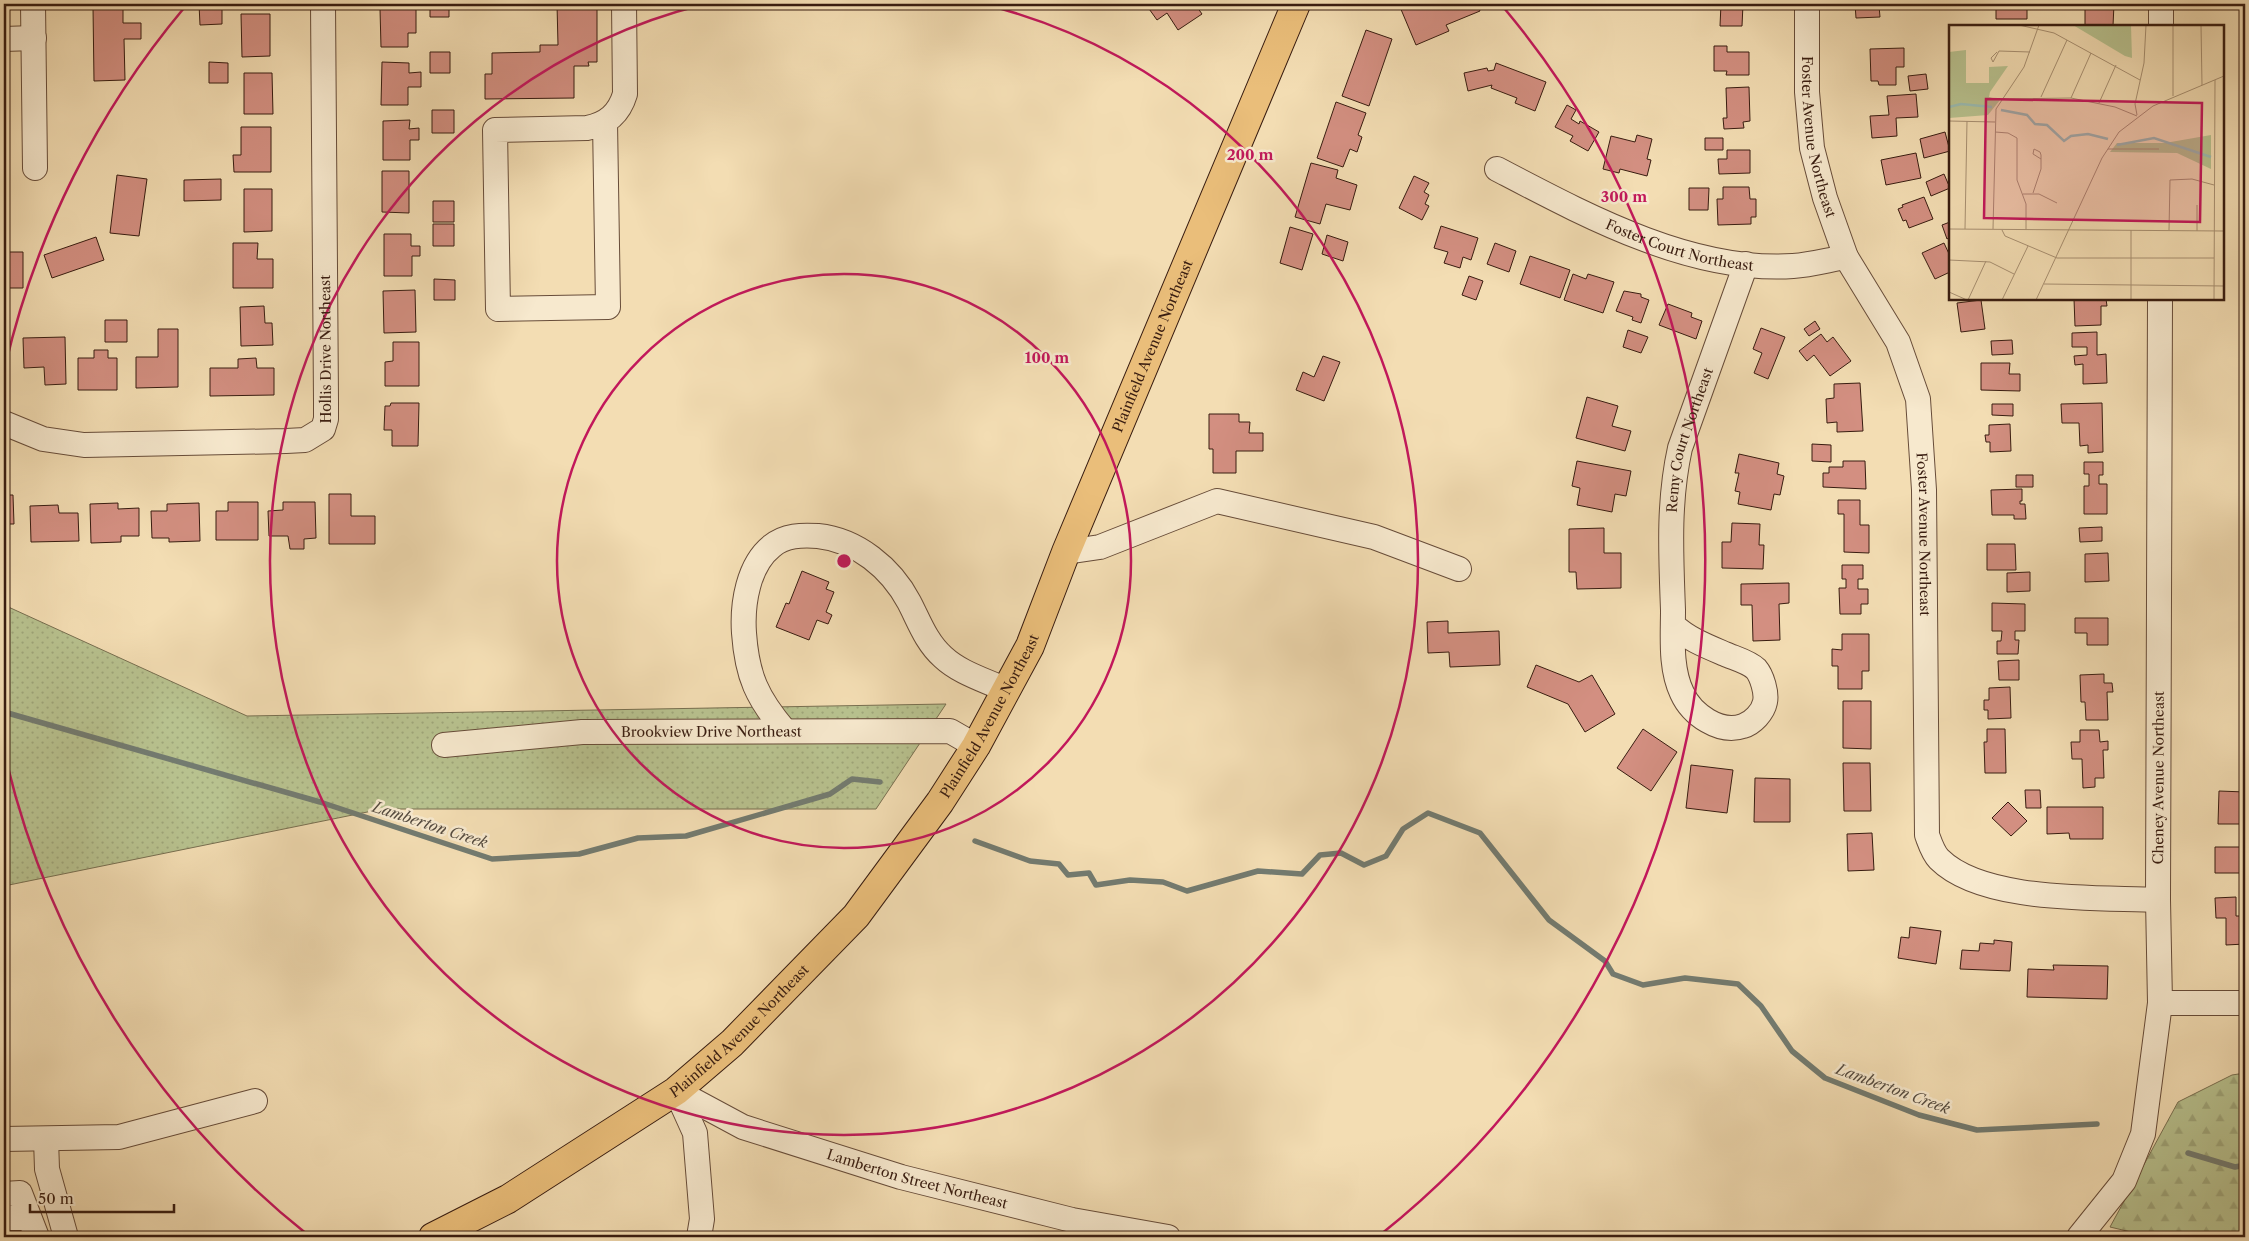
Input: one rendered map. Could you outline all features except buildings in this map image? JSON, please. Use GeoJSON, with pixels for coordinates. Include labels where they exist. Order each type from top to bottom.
{"type":"FeatureCollection","features":[{"type":"Feature","properties":{"kind":"main road","name":"Plainfield Avenue Northeast"},"geometry":{"type":"LineString","coordinates":[[432,1237],[508,1199],[676,1091],[732,1043],[856,916],[940,802],[976,746],[1030,646],[1066,552],[1296,4]]}},
{"type":"Feature","properties":{"kind":"street"},"geometry":{"type":"LineString","coordinates":[[33,4],[35,168]]}},
{"type":"Feature","properties":{"kind":"street","name":"Hollis Drive Northeast"},"geometry":{"type":"LineString","coordinates":[[4,423],[43,439],[84,445],[305,440],[323,429],[326,419],[326,401],[323,4]]}},
{"type":"Feature","properties":{"kind":"street"},"geometry":{"type":"LineString","coordinates":[[605,122],[608,307],[498,309],[495,130],[587,128],[605,122],[618,111],[625,94],[624,4]]}},
{"type":"Feature","properties":{"kind":"street","name":"Foster Avenue Northeast"},"geometry":{"type":"LineString","coordinates":[[1807,4],[1807,92],[1812,148],[1825,198],[1846,257],[1898,342],[1918,399],[1924,490],[1927,835],[1938,858],[1962,876],[2021,893],[2158,900]]}},
{"type":"Feature","properties":{"kind":"street"},"geometry":{"type":"LineString","coordinates":[[2161,4],[2161,25]]}},
{"type":"Feature","properties":{"kind":"street"},"geometry":{"type":"LineString","coordinates":[[4,38],[34,38]]}},
{"type":"Feature","properties":{"kind":"street","name":"Foster Court Northeast"},"geometry":{"type":"LineString","coordinates":[[1497,169],[1593,218],[1683,254],[1746,264],[1793,266],[1846,257]]}},
{"type":"Feature","properties":{"kind":"street","name":"Remy Court Northeast"},"geometry":{"type":"LineString","coordinates":[[1673,624],[1685,636],[1756,670],[1764,687],[1765,702],[1759,715],[1749,725],[1736,729],[1722,728],[1692,708],[1682,693],[1674,666],[1670,514],[1673,477],[1680,448],[1746,264]]}},
{"type":"Feature","properties":{"kind":"street","name":"Cheney Avenue Northeast"},"geometry":{"type":"LineString","coordinates":[[2080,1237],[2124,1181],[2144,1134],[2160,1002],[2158,900],[2160,300]]}},
{"type":"Feature","properties":{"kind":"street"},"geometry":{"type":"LineString","coordinates":[[1066,552],[1100,547],[1217,501],[1374,537],[1459,569]]}},
{"type":"Feature","properties":{"kind":"street"},"geometry":{"type":"LineString","coordinates":[[785,731],[756,690],[749,673],[743,625],[746,598],[758,561],[776,543],[795,536],[832,538],[870,556],[897,582],[927,638],[939,653],[966,672],[1006,690]]}},
{"type":"Feature","properties":{"kind":"street","name":"Brookview Drive Northeast"},"geometry":{"type":"LineString","coordinates":[[444,746],[582,732],[785,731],[950,731],[976,746]]}},
{"type":"Feature","properties":{"kind":"street"},"geometry":{"type":"LineString","coordinates":[[2160,1002],[2245,1003]]}},
{"type":"Feature","properties":{"kind":"street"},"geometry":{"type":"LineString","coordinates":[[676,1091],[695,1133],[702,1219],[699,1237]]}},
{"type":"Feature","properties":{"kind":"street","name":"Lamberton Street Northeast"},"geometry":{"type":"LineString","coordinates":[[676,1091],[743,1127],[1068,1228],[1168,1237]]}},
{"type":"Feature","properties":{"kind":"street"},"geometry":{"type":"LineString","coordinates":[[4,1139],[119,1137],[255,1100]]}},
{"type":"Feature","properties":{"kind":"street"},"geometry":{"type":"LineString","coordinates":[[46,1139],[47,1169],[66,1237]]}},
{"type":"Feature","properties":{"kind":"street"},"geometry":{"type":"LineString","coordinates":[[4,1194],[20,1193],[18,1219]]}},
{"type":"Feature","properties":{"kind":"green space"},"geometry":{"type":"Polygon","coordinates":[[[4,605],[247,716],[946,704],[876,809],[382,809],[4,886],[4,605]]]}},
{"type":"Feature","properties":{"kind":"green space"},"geometry":{"type":"Polygon","coordinates":[[[2245,1073],[2245,1237],[2152,1237],[2110,1227],[2178,1102],[2232,1075],[2245,1073]]]}},
{"type":"Feature","properties":{"kind":"waterway","name":"Lamberton Creek"},"geometry":{"type":"LineString","coordinates":[[4,712],[320,802],[492,859],[579,854],[638,838],[686,836],[830,794],[852,779],[880,782]]}},
{"type":"Feature","properties":{"kind":"waterway","name":"Lamberton Creek"},"geometry":{"type":"LineString","coordinates":[[975,841],[1030,861],[1059,864],[1068,875],[1089,873],[1096,885],[1130,880],[1163,882],[1187,891],[1258,871],[1302,874],[1320,855],[1341,853],[1364,865],[1386,856],[1403,829],[1428,813],[1480,833],[1549,920],[1605,961],[1613,974],[1643,985],[1685,978],[1738,984],[1761,1006],[1792,1051],[1825,1078],[1919,1115],[1977,1130],[2097,1124]]}},
{"type":"Feature","properties":{"kind":"waterway","name":"Lamberton Creek"},"geometry":{"type":"LineString","coordinates":[[2188,1153],[2235,1167],[2245,1165]]}}]}
